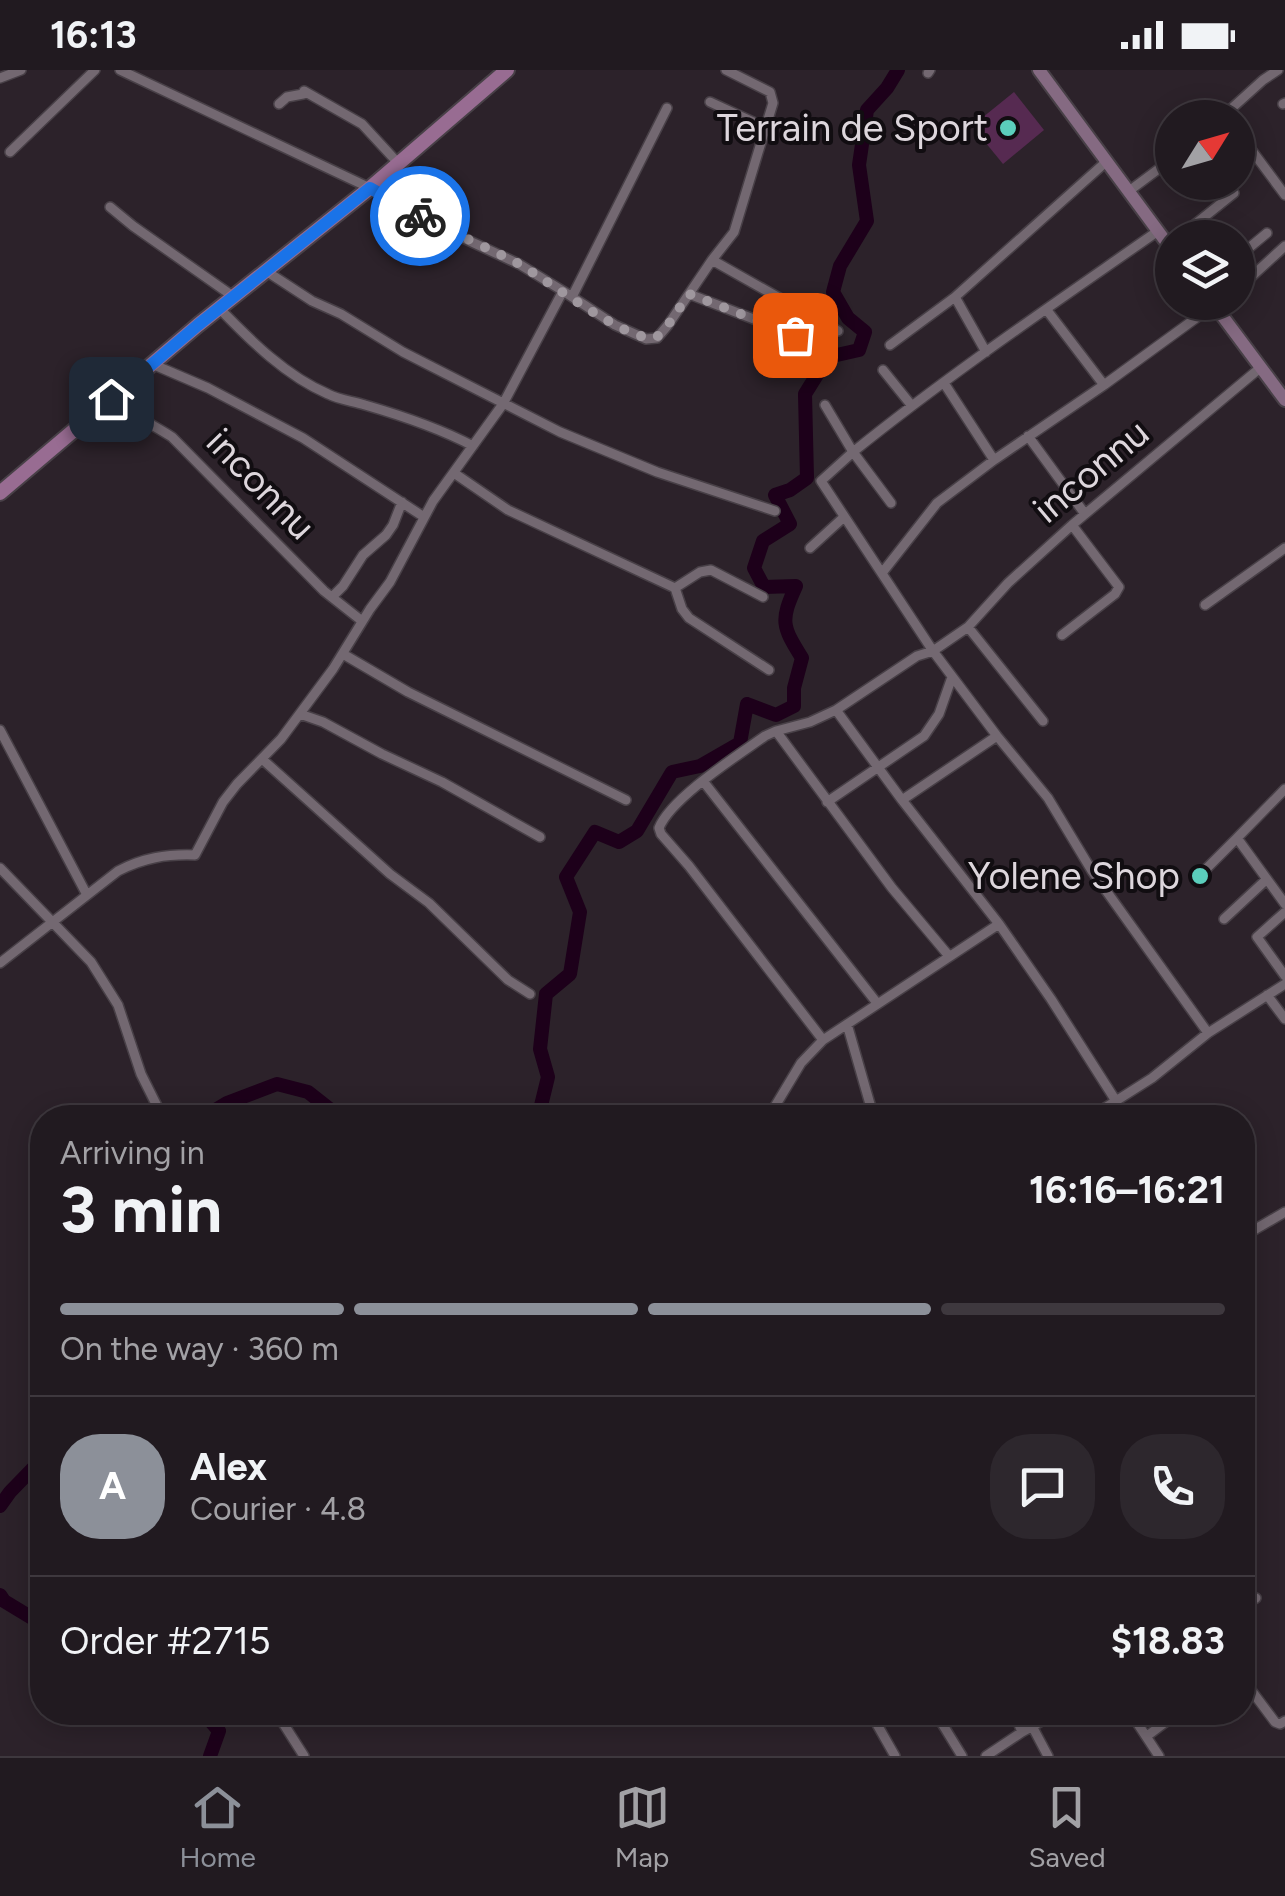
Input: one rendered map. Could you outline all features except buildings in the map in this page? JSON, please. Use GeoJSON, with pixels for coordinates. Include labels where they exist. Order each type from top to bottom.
{"type":"FeatureCollection","features":[{"type":"Feature","properties":{"kind":"main road"},"geometry":{"type":"LineString","coordinates":[[0,493],[507,70]]}},
{"type":"Feature","properties":{"kind":"street"},"geometry":{"type":"LineString","coordinates":[[0,78],[21,70]]}},
{"type":"Feature","properties":{"kind":"street"},"geometry":{"type":"LineString","coordinates":[[10,152],[94,70]]}},
{"type":"Feature","properties":{"kind":"street"},"geometry":{"type":"LineString","coordinates":[[120,70],[370,188],[519,264],[646,339],[656,338],[668,325],[734,232],[773,103],[770,92],[726,70]]}},
{"type":"Feature","properties":{"kind":"street"},"geometry":{"type":"LineString","coordinates":[[1039,70],[1155,227]]}},
{"type":"Feature","properties":{"kind":"street"},"geometry":{"type":"LineString","coordinates":[[1256,70],[1262,80]]}},
{"type":"Feature","properties":{"kind":"street"},"geometry":{"type":"LineString","coordinates":[[1240,100],[1278,70]]}},
{"type":"Feature","properties":{"kind":"street"},"geometry":{"type":"LineString","coordinates":[[279,104],[304,91],[322,99],[362,124],[398,163]]}},
{"type":"Feature","properties":{"kind":"street"},"geometry":{"type":"LineString","coordinates":[[710,102],[764,127]]}},
{"type":"Feature","properties":{"kind":"street"},"geometry":{"type":"LineString","coordinates":[[0,963],[118,870],[170,854],[195,855],[223,802],[300,714],[342,654],[390,582],[433,501],[503,404],[568,294],[667,108]]}},
{"type":"Feature","properties":{"kind":"street"},"geometry":{"type":"LineString","coordinates":[[1255,155],[1285,195]]}},
{"type":"Feature","properties":{"kind":"street"},"geometry":{"type":"LineString","coordinates":[[890,345],[955,298],[1107,161]]}},
{"type":"Feature","properties":{"kind":"street"},"geometry":{"type":"LineString","coordinates":[[1129,191],[1155,172]]}},
{"type":"Feature","properties":{"kind":"street"},"geometry":{"type":"LineString","coordinates":[[1201,220],[1225,200]]}},
{"type":"Feature","properties":{"kind":"street"},"geometry":{"type":"LineString","coordinates":[[110,206],[234,297]]}},
{"type":"Feature","properties":{"kind":"street"},"geometry":{"type":"LineString","coordinates":[[1155,233],[912,406],[821,481],[933,651],[1048,798],[1092,871],[1208,1033]]}},
{"type":"Feature","properties":{"kind":"street"},"geometry":{"type":"LineString","coordinates":[[1255,243],[1267,233]]}},
{"type":"Feature","properties":{"kind":"street"},"geometry":{"type":"LineString","coordinates":[[1255,274],[1285,246]]}},
{"type":"Feature","properties":{"kind":"street"},"geometry":{"type":"LineString","coordinates":[[712,260],[838,331]]}},
{"type":"Feature","properties":{"kind":"street"},"geometry":{"type":"LineString","coordinates":[[266,271],[312,302],[560,432],[642,466],[775,511]]}},
{"type":"Feature","properties":{"kind":"street"},"geometry":{"type":"LineString","coordinates":[[689,294],[795,335]]}},
{"type":"Feature","properties":{"kind":"street"},"geometry":{"type":"LineString","coordinates":[[955,298],[986,352]]}},
{"type":"Feature","properties":{"kind":"street"},"geometry":{"type":"LineString","coordinates":[[220,309],[277,362],[317,389],[424,424],[473,446]]}},
{"type":"Feature","properties":{"kind":"street"},"geometry":{"type":"LineString","coordinates":[[1046,309],[1104,385]]}},
{"type":"Feature","properties":{"kind":"street"},"geometry":{"type":"LineString","coordinates":[[882,573],[937,503],[1195,320]]}},
{"type":"Feature","properties":{"kind":"street"},"geometry":{"type":"LineString","coordinates":[[1226,320],[1285,400]]}},
{"type":"Feature","properties":{"kind":"street","name":"inconnu"},"geometry":{"type":"LineString","coordinates":[[152,364],[208,388],[303,438],[424,517]]}},
{"type":"Feature","properties":{"kind":"street","name":"inconnu"},"geometry":{"type":"LineString","coordinates":[[933,651],[968,627],[1072,525],[1260,368]]}},
{"type":"Feature","properties":{"kind":"street"},"geometry":{"type":"LineString","coordinates":[[883,370],[912,406]]}},
{"type":"Feature","properties":{"kind":"street"},"geometry":{"type":"LineString","coordinates":[[944,383],[994,460]]}},
{"type":"Feature","properties":{"kind":"street","name":"inconnu"},"geometry":{"type":"LineString","coordinates":[[111,399],[126,412],[172,437],[332,597],[362,621]]}},
{"type":"Feature","properties":{"kind":"street"},"geometry":{"type":"LineString","coordinates":[[825,405],[891,504]]}},
{"type":"Feature","properties":{"kind":"street"},"geometry":{"type":"LineString","coordinates":[[1028,436],[1085,514]]}},
{"type":"Feature","properties":{"kind":"street"},"geometry":{"type":"LineString","coordinates":[[454,473],[508,510],[675,588],[682,609],[690,618],[769,670]]}},
{"type":"Feature","properties":{"kind":"street"},"geometry":{"type":"LineString","coordinates":[[332,597],[363,555],[393,526],[402,502]]}},
{"type":"Feature","properties":{"kind":"street"},"geometry":{"type":"LineString","coordinates":[[810,548],[844,517]]}},
{"type":"Feature","properties":{"kind":"street"},"geometry":{"type":"LineString","coordinates":[[1062,635],[1118,588],[1072,525]]}},
{"type":"Feature","properties":{"kind":"street"},"geometry":{"type":"LineString","coordinates":[[1205,605],[1285,548]]}},
{"type":"Feature","properties":{"kind":"street"},"geometry":{"type":"LineString","coordinates":[[675,588],[700,572],[711,570],[763,597]]}},
{"type":"Feature","properties":{"kind":"street"},"geometry":{"type":"LineString","coordinates":[[968,627],[1043,721]]}},
{"type":"Feature","properties":{"kind":"street"},"geometry":{"type":"LineString","coordinates":[[823,1040],[659,828],[662,820],[702,781],[765,736],[836,710],[917,656],[933,651]]}},
{"type":"Feature","properties":{"kind":"street"},"geometry":{"type":"LineString","coordinates":[[342,654],[408,692],[626,800]]}},
{"type":"Feature","properties":{"kind":"street"},"geometry":{"type":"LineString","coordinates":[[828,802],[930,730],[952,677]]}},
{"type":"Feature","properties":{"kind":"street"},"geometry":{"type":"LineString","coordinates":[[836,710],[1052,999],[1116,1100]]}},
{"type":"Feature","properties":{"kind":"street"},"geometry":{"type":"LineString","coordinates":[[300,714],[442,782],[540,837]]}},
{"type":"Feature","properties":{"kind":"street"},"geometry":{"type":"LineString","coordinates":[[0,730],[3,747],[87,895]]}},
{"type":"Feature","properties":{"kind":"street"},"geometry":{"type":"LineString","coordinates":[[776,731],[892,888],[948,956]]}},
{"type":"Feature","properties":{"kind":"street"},"geometry":{"type":"LineString","coordinates":[[902,800],[997,736]]}},
{"type":"Feature","properties":{"kind":"street"},"geometry":{"type":"LineString","coordinates":[[262,759],[390,874],[429,903],[508,980],[530,994]]}},
{"type":"Feature","properties":{"kind":"street"},"geometry":{"type":"LineString","coordinates":[[702,781],[877,1003]]}},
{"type":"Feature","properties":{"kind":"street"},"geometry":{"type":"LineString","coordinates":[[1206,869],[1285,789]]}},
{"type":"Feature","properties":{"kind":"street"},"geometry":{"type":"LineString","coordinates":[[1236,838],[1284,904],[1257,937],[1285,976]]}},
{"type":"Feature","properties":{"kind":"street"},"geometry":{"type":"LineString","coordinates":[[0,868],[91,962],[118,1005],[157,1105]]}},
{"type":"Feature","properties":{"kind":"street"},"geometry":{"type":"LineString","coordinates":[[1224,919],[1266,879]]}},
{"type":"Feature","properties":{"kind":"street"},"geometry":{"type":"LineString","coordinates":[[776,1105],[801,1064],[823,1040],[998,924]]}},
{"type":"Feature","properties":{"kind":"street"},"geometry":{"type":"LineString","coordinates":[[1108,1105],[1152,1078],[1208,1033],[1285,984]]}},
{"type":"Feature","properties":{"kind":"street"},"geometry":{"type":"LineString","coordinates":[[1267,995],[1285,1019]]}},
{"type":"Feature","properties":{"kind":"street"},"geometry":{"type":"LineString","coordinates":[[847,1024],[870,1105]]}},
{"type":"Feature","properties":{"kind":"street"},"geometry":{"type":"LineString","coordinates":[[1255,1229],[1285,1212]]}},
{"type":"Feature","properties":{"kind":"street"},"geometry":{"type":"LineString","coordinates":[[1255,1695],[1275,1722],[1285,1721]]}},
{"type":"Feature","properties":{"kind":"street"},"geometry":{"type":"LineString","coordinates":[[284,1725],[304,1756]]}},
{"type":"Feature","properties":{"kind":"street"},"geometry":{"type":"LineString","coordinates":[[877,1725],[894,1756]]}},
{"type":"Feature","properties":{"kind":"street"},"geometry":{"type":"LineString","coordinates":[[943,1725],[962,1756]]}},
{"type":"Feature","properties":{"kind":"street"},"geometry":{"type":"LineString","coordinates":[[1024,1725],[1048,1756]]}},
{"type":"Feature","properties":{"kind":"street"},"geometry":{"type":"LineString","coordinates":[[986,1756],[998,1753],[1034,1725]]}},
{"type":"Feature","properties":{"kind":"street"},"geometry":{"type":"LineString","coordinates":[[1139,1725],[1157,1755]]}},
{"type":"Feature","properties":{"kind":"street"},"geometry":{"type":"LineString","coordinates":[[1147,1736],[1162,1725]]}},
{"type":"Feature","properties":{"kind":"shaded area","name":"Terrain de Sport"},"geometry":{"type":"Polygon","coordinates":[[[1014,92],[1044,130],[1003,164],[972,126],[1014,92]]]}},
{"type":"Feature","properties":{"kind":"waterway"},"geometry":{"type":"LineString","coordinates":[[541,1105],[548,1077],[540,1049],[546,994],[570,974],[580,912],[566,877],[595,832],[619,842],[637,831],[672,772],[700,766],[740,743],[747,704],[776,715],[794,706],[802,658],[790,638],[786,616],[796,586],[764,587],[754,568],[763,541],[790,524],[775,495],[807,478],[805,394],[828,357],[859,350],[865,332],[848,318],[833,292],[840,266],[867,221],[859,165],[867,110],[898,70]]}},
{"type":"Feature","properties":{"kind":"waterway"},"geometry":{"type":"LineString","coordinates":[[224,1105],[277,1084],[308,1092],[324,1105]]}},
{"type":"Feature","properties":{"kind":"waterway"},"geometry":{"type":"LineString","coordinates":[[0,1506],[30,1471]]}},
{"type":"Feature","properties":{"kind":"waterway"},"geometry":{"type":"LineString","coordinates":[[0,1595],[30,1617]]}},
{"type":"Feature","properties":{"kind":"waterway"},"geometry":{"type":"LineString","coordinates":[[210,1756],[219,1731],[214,1725]]}},
{"type":"Feature","properties":{"kind":"way so far"},"geometry":{"type":"LineString","coordinates":[[420,216],[519,264],[646,339],[656,338],[689,294],[795,335]]}},
{"type":"Feature","properties":{"kind":"place","name":"Terrain de Sport"},"geometry":{"type":"Point","coordinates":[1008,128]}},
{"type":"Feature","properties":{"kind":"place","name":"Yolene Shop"},"geometry":{"type":"Point","coordinates":[1200,876]}},
{"type":"Feature","properties":{"kind":"route"},"geometry":{"type":"LineString","coordinates":[[111,399],[370,188],[420,216]]}}]}
